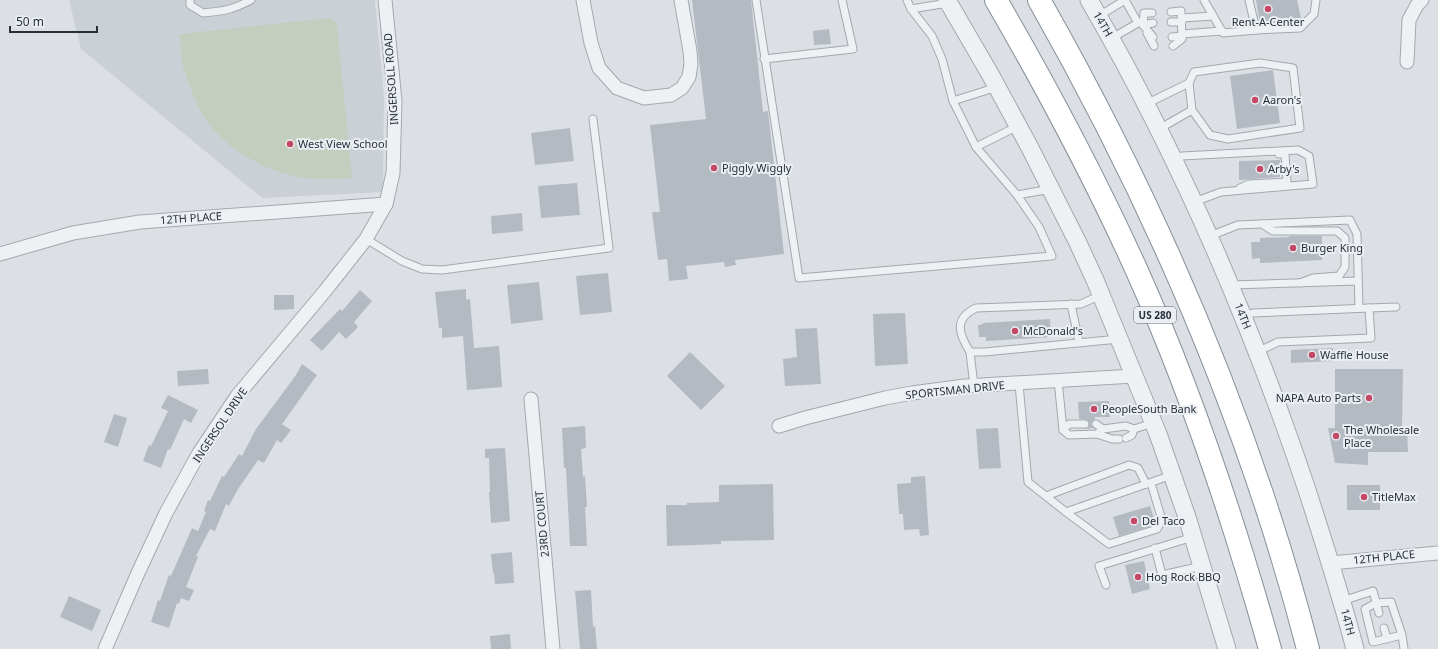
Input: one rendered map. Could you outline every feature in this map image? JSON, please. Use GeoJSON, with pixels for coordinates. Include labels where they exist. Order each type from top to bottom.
{"type":"FeatureCollection","features":[{"type":"Feature","properties":{"kind":"highway","name":"US 280"},"geometry":{"type":"LineString","coordinates":[[996,0],[1065,124],[1102,197],[1137,272],[1177,368],[1225,502],[1250,579],[1270,649]]}},
{"type":"Feature","properties":{"kind":"highway","name":"US 280"},"geometry":{"type":"LineString","coordinates":[[1039,0],[1073,61],[1136,183],[1192,308],[1239,428],[1264,500],[1285,565],[1308,649]]}},
{"type":"Feature","properties":{"kind":"street","name":"INGERSOLL ROAD"},"geometry":{"type":"LineString","coordinates":[[384,0],[394,101],[393,173],[386,204]]}},
{"type":"Feature","properties":{"kind":"street"},"geometry":{"type":"LineString","coordinates":[[583,0],[591,43],[599,68],[617,88],[644,98],[671,95],[682,88],[689,77],[691,64],[690,51],[681,0]]}},
{"type":"Feature","properties":{"kind":"street","name":"14TH"},"geometry":{"type":"LineString","coordinates":[[1090,0],[1112,38],[1174,159],[1243,316],[1293,449],[1331,563],[1355,649]]}},
{"type":"Feature","properties":{"kind":"street"},"geometry":{"type":"LineString","coordinates":[[1407,62],[1409,20],[1417,5],[1422,0]]}},
{"type":"Feature","properties":{"kind":"street"},"geometry":{"type":"LineString","coordinates":[[947,2],[1018,126],[1078,243],[1101,295],[1153,423],[1172,475],[1193,537],[1227,649]]}},
{"type":"Feature","properties":{"kind":"street","name":"INGERSOL DRIVE"},"geometry":{"type":"LineString","coordinates":[[105,649],[166,513],[199,453],[237,396],[316,302],[366,239],[386,204]]}},
{"type":"Feature","properties":{"kind":"street","name":"12TH PLACE"},"geometry":{"type":"LineString","coordinates":[[0,254],[73,233],[140,222],[386,204]]}},
{"type":"Feature","properties":{"kind":"street","name":"SPORTSMAN DRIVE"},"geometry":{"type":"LineString","coordinates":[[779,426],[885,398],[912,393],[974,386],[1134,376]]}},
{"type":"Feature","properties":{"kind":"street","name":"23RD COURT"},"geometry":{"type":"LineString","coordinates":[[531,399],[553,649]]}},
{"type":"Feature","properties":{"kind":"street","name":"12TH PLACE"},"geometry":{"type":"LineString","coordinates":[[1331,563],[1438,553]]}},
{"type":"Feature","properties":{"kind":"lane"},"geometry":{"type":"LineString","coordinates":[[190,0],[190,5],[203,13],[227,11],[251,0]]}},
{"type":"Feature","properties":{"kind":"lane"},"geometry":{"type":"LineString","coordinates":[[756,0],[799,278],[1052,256],[1039,227],[1017,195],[976,147],[953,101],[942,60],[932,36],[911,9],[907,0]]}},
{"type":"Feature","properties":{"kind":"lane"},"geometry":{"type":"LineString","coordinates":[[764,59],[853,49],[842,0]]}},
{"type":"Feature","properties":{"kind":"lane"},"geometry":{"type":"LineString","coordinates":[[1099,16],[1125,0],[1154,46]]}},
{"type":"Feature","properties":{"kind":"lane"},"geometry":{"type":"LineString","coordinates":[[1204,0],[1222,31]]}},
{"type":"Feature","properties":{"kind":"lane"},"geometry":{"type":"LineString","coordinates":[[1249,0],[1256,30]]}},
{"type":"Feature","properties":{"kind":"lane"},"geometry":{"type":"LineString","coordinates":[[1172,36],[1222,31],[1223,33],[1300,28],[1314,14],[1316,0]]}},
{"type":"Feature","properties":{"kind":"lane"},"geometry":{"type":"LineString","coordinates":[[911,9],[947,2]]}},
{"type":"Feature","properties":{"kind":"lane"},"geometry":{"type":"LineString","coordinates":[[1171,12],[1181,12],[1182,20],[1182,40],[1173,46]]}},
{"type":"Feature","properties":{"kind":"lane"},"geometry":{"type":"LineString","coordinates":[[1140,24],[1144,13],[1152,13]]}},
{"type":"Feature","properties":{"kind":"lane"},"geometry":{"type":"LineString","coordinates":[[1171,22],[1213,16]]}},
{"type":"Feature","properties":{"kind":"lane"},"geometry":{"type":"LineString","coordinates":[[1112,38],[1140,24],[1152,23]]}},
{"type":"Feature","properties":{"kind":"lane"},"geometry":{"type":"LineString","coordinates":[[1140,24],[1154,37]]}},
{"type":"Feature","properties":{"kind":"lane"},"geometry":{"type":"LineString","coordinates":[[1260,63],[1293,68],[1300,128],[1228,139],[1210,135],[1192,110],[1189,83],[1194,72],[1260,63]]}},
{"type":"Feature","properties":{"kind":"lane"},"geometry":{"type":"LineString","coordinates":[[1146,104],[1189,83]]}},
{"type":"Feature","properties":{"kind":"lane"},"geometry":{"type":"LineString","coordinates":[[953,101],[997,87]]}},
{"type":"Feature","properties":{"kind":"lane"},"geometry":{"type":"LineString","coordinates":[[1158,129],[1192,110]]}},
{"type":"Feature","properties":{"kind":"lane"},"geometry":{"type":"LineString","coordinates":[[366,239],[402,261],[422,269],[442,270],[609,248],[593,119]]}},
{"type":"Feature","properties":{"kind":"lane"},"geometry":{"type":"LineString","coordinates":[[976,147],[1018,126]]}},
{"type":"Feature","properties":{"kind":"lane"},"geometry":{"type":"LineString","coordinates":[[1174,159],[1182,156],[1298,150],[1309,156],[1313,184],[1221,192],[1194,203]]}},
{"type":"Feature","properties":{"kind":"lane"},"geometry":{"type":"LineString","coordinates":[[1230,154],[1236,156],[1286,154],[1287,182],[1249,184],[1234,191]]}},
{"type":"Feature","properties":{"kind":"lane"},"geometry":{"type":"LineString","coordinates":[[1017,195],[1051,189]]}},
{"type":"Feature","properties":{"kind":"lane"},"geometry":{"type":"LineString","coordinates":[[1209,236],[1238,225],[1350,220],[1357,234],[1359,308]]}},
{"type":"Feature","properties":{"kind":"lane"},"geometry":{"type":"LineString","coordinates":[[1261,224],[1273,231],[1337,231],[1345,238],[1345,267],[1339,276],[1313,278],[1300,283]]}},
{"type":"Feature","properties":{"kind":"lane"},"geometry":{"type":"LineString","coordinates":[[1230,285],[1358,281]]}},
{"type":"Feature","properties":{"kind":"lane"},"geometry":{"type":"LineString","coordinates":[[974,386],[970,352],[961,337],[960,329],[963,317],[967,312],[976,308],[1081,304],[1101,295]]}},
{"type":"Feature","properties":{"kind":"lane"},"geometry":{"type":"LineString","coordinates":[[1071,304],[1079,342]]}},
{"type":"Feature","properties":{"kind":"lane"},"geometry":{"type":"LineString","coordinates":[[1243,316],[1253,312],[1396,307]]}},
{"type":"Feature","properties":{"kind":"lane"},"geometry":{"type":"LineString","coordinates":[[1257,352],[1278,342],[1371,338],[1369,308]]}},
{"type":"Feature","properties":{"kind":"lane"},"geometry":{"type":"LineString","coordinates":[[970,352],[985,352],[1119,339]]}},
{"type":"Feature","properties":{"kind":"lane"},"geometry":{"type":"LineString","coordinates":[[1058,380],[1063,430],[1070,435],[1126,426],[1134,429],[1153,423]]}},
{"type":"Feature","properties":{"kind":"lane"},"geometry":{"type":"LineString","coordinates":[[1019,384],[1028,482],[1066,512],[1109,544],[1157,529],[1162,520],[1149,484],[1138,468],[1129,465],[1046,496]]}},
{"type":"Feature","properties":{"kind":"lane"},"geometry":{"type":"LineString","coordinates":[[1063,430],[1069,424],[1085,424]]}},
{"type":"Feature","properties":{"kind":"lane"},"geometry":{"type":"LineString","coordinates":[[1096,424],[1100,431],[1112,439],[1122,439],[1132,435],[1134,429]]}},
{"type":"Feature","properties":{"kind":"lane"},"geometry":{"type":"LineString","coordinates":[[1066,512],[1172,475]]}},
{"type":"Feature","properties":{"kind":"lane"},"geometry":{"type":"LineString","coordinates":[[1106,585],[1099,566],[1193,537]]}},
{"type":"Feature","properties":{"kind":"lane"},"geometry":{"type":"LineString","coordinates":[[1155,548],[1162,575],[1202,566]]}},
{"type":"Feature","properties":{"kind":"lane"},"geometry":{"type":"LineString","coordinates":[[1342,601],[1373,591],[1379,613]]}},
{"type":"Feature","properties":{"kind":"lane"},"geometry":{"type":"LineString","coordinates":[[1402,635],[1387,639],[1374,646],[1365,609],[1376,603],[1391,602],[1402,635],[1404,649]]}},
{"type":"Feature","properties":{"kind":"lane"},"geometry":{"type":"LineString","coordinates":[[1384,628],[1387,639]]}},
{"type":"Feature","properties":{"kind":"shaded area","name":"West View School"},"geometry":{"type":"Polygon","coordinates":[[[69,0],[375,0],[384,97],[383,192],[262,198],[81,49],[69,0]]]}},
{"type":"Feature","properties":{"kind":"green space"},"geometry":{"type":"Polygon","coordinates":[[[331,18],[337,25],[352,178],[306,178],[287,174],[261,165],[238,151],[227,142],[217,133],[204,117],[183,67],[179,34],[331,18]]]}},
{"type":"Feature","properties":{"kind":"building","name":"Piggly Wiggly"},"geometry":{"type":"Polygon","coordinates":[[[692,0],[751,0],[763,112],[768,111],[784,254],[735,260],[736,265],[725,267],[724,262],[686,266],[688,279],[669,281],[667,259],[658,260],[652,212],[660,212],[650,125],[706,119],[692,0]]]}},
{"type":"Feature","properties":{"kind":"building"},"geometry":{"type":"Polygon","coordinates":[[[1256,0],[1297,0],[1301,18],[1260,25],[1256,0]]]}},
{"type":"Feature","properties":{"kind":"building"},"geometry":{"type":"Polygon","coordinates":[[[829,29],[831,44],[814,45],[813,31],[829,29]]]}},
{"type":"Feature","properties":{"kind":"building","name":"Aaron's"},"geometry":{"type":"Polygon","coordinates":[[[1273,70],[1280,123],[1237,129],[1230,76],[1273,70]]]}},
{"type":"Feature","properties":{"kind":"building"},"geometry":{"type":"Polygon","coordinates":[[[570,128],[574,161],[535,165],[531,133],[570,128]]]}},
{"type":"Feature","properties":{"kind":"building"},"geometry":{"type":"Polygon","coordinates":[[[1280,160],[1280,177],[1239,180],[1239,161],[1280,160]]]}},
{"type":"Feature","properties":{"kind":"building"},"geometry":{"type":"Polygon","coordinates":[[[577,183],[580,215],[541,218],[538,186],[577,183]]]}},
{"type":"Feature","properties":{"kind":"building"},"geometry":{"type":"Polygon","coordinates":[[[522,213],[523,231],[492,234],[491,216],[522,213]]]}},
{"type":"Feature","properties":{"kind":"building"},"geometry":{"type":"Polygon","coordinates":[[[1322,236],[1322,260],[1260,263],[1260,258],[1252,259],[1251,242],[1260,242],[1260,238],[1322,236]]]}},
{"type":"Feature","properties":{"kind":"building"},"geometry":{"type":"Polygon","coordinates":[[[608,273],[612,312],[580,315],[576,276],[608,273]]]}},
{"type":"Feature","properties":{"kind":"building"},"geometry":{"type":"Polygon","coordinates":[[[539,282],[543,320],[511,324],[507,285],[539,282]]]}},
{"type":"Feature","properties":{"kind":"building"},"geometry":{"type":"Polygon","coordinates":[[[466,289],[466,300],[470,299],[474,348],[499,346],[502,387],[467,390],[463,336],[442,338],[442,328],[439,328],[435,292],[466,289]]]}},
{"type":"Feature","properties":{"kind":"building"},"geometry":{"type":"Polygon","coordinates":[[[360,290],[372,301],[354,322],[358,327],[346,339],[339,332],[322,351],[310,340],[340,309],[342,311],[360,290]]]}},
{"type":"Feature","properties":{"kind":"building"},"geometry":{"type":"Polygon","coordinates":[[[274,295],[294,295],[294,309],[274,310],[274,295]]]}},
{"type":"Feature","properties":{"kind":"building"},"geometry":{"type":"Polygon","coordinates":[[[905,313],[908,364],[875,366],[873,314],[905,313]]]}},
{"type":"Feature","properties":{"kind":"building","name":"McDonald's"},"geometry":{"type":"Polygon","coordinates":[[[1050,319],[1051,337],[986,341],[986,337],[979,337],[978,325],[983,323],[1050,319]]]}},
{"type":"Feature","properties":{"kind":"building"},"geometry":{"type":"Polygon","coordinates":[[[817,328],[821,384],[785,386],[783,359],[797,357],[795,329],[817,328]]]}},
{"type":"Feature","properties":{"kind":"building","name":"Waffle House"},"geometry":{"type":"Polygon","coordinates":[[[1333,348],[1333,361],[1291,363],[1291,350],[1333,348]]]}},
{"type":"Feature","properties":{"kind":"building"},"geometry":{"type":"Polygon","coordinates":[[[690,352],[725,386],[701,410],[667,376],[690,352]]]}},
{"type":"Feature","properties":{"kind":"building"},"geometry":{"type":"Polygon","coordinates":[[[302,364],[317,375],[282,424],[291,430],[281,443],[277,440],[264,463],[258,460],[238,489],[229,506],[226,504],[215,531],[210,529],[196,556],[198,557],[186,587],[194,590],[189,601],[181,598],[179,604],[177,603],[169,628],[151,622],[158,600],[160,601],[169,575],[171,576],[192,528],[198,531],[206,512],[204,511],[208,500],[210,501],[222,476],[224,477],[239,454],[242,456],[256,429],[296,375],[302,364]]]}},
{"type":"Feature","properties":{"kind":"building"},"geometry":{"type":"Polygon","coordinates":[[[208,369],[209,384],[178,386],[177,371],[208,369]]]}},
{"type":"Feature","properties":{"kind":"building","name":"NAPA Auto Parts"},"geometry":{"type":"Polygon","coordinates":[[[1335,369],[1403,369],[1402,428],[1407,428],[1408,452],[1368,452],[1368,465],[1335,463],[1328,428],[1335,428],[1335,369]]]}},
{"type":"Feature","properties":{"kind":"building"},"geometry":{"type":"Polygon","coordinates":[[[168,395],[198,410],[191,423],[184,419],[170,450],[168,449],[161,468],[143,461],[149,445],[151,446],[168,411],[161,408],[168,395]]]}},
{"type":"Feature","properties":{"kind":"building","name":"PeopleSouth Bank"},"geometry":{"type":"Polygon","coordinates":[[[1109,401],[1110,417],[1095,417],[1091,423],[1093,428],[1087,429],[1089,422],[1084,419],[1079,419],[1078,402],[1109,401]]]}},
{"type":"Feature","properties":{"kind":"building"},"geometry":{"type":"Polygon","coordinates":[[[114,414],[127,418],[118,447],[104,442],[114,414]]]}},
{"type":"Feature","properties":{"kind":"building"},"geometry":{"type":"Polygon","coordinates":[[[585,426],[586,448],[581,449],[583,477],[585,476],[587,507],[585,507],[587,546],[570,546],[566,468],[564,468],[562,428],[585,426]]]}},
{"type":"Feature","properties":{"kind":"building"},"geometry":{"type":"Polygon","coordinates":[[[998,428],[1001,468],[979,469],[976,429],[998,428]]]}},
{"type":"Feature","properties":{"kind":"building"},"geometry":{"type":"Polygon","coordinates":[[[505,448],[510,521],[491,523],[489,458],[485,458],[485,449],[505,448]]]}},
{"type":"Feature","properties":{"kind":"building"},"geometry":{"type":"Polygon","coordinates":[[[925,476],[929,535],[920,536],[919,529],[904,530],[903,514],[899,514],[897,484],[911,483],[911,477],[925,476]]]}},
{"type":"Feature","properties":{"kind":"building"},"geometry":{"type":"Polygon","coordinates":[[[773,484],[774,540],[721,541],[721,544],[667,546],[666,505],[719,502],[719,485],[773,484]]]}},
{"type":"Feature","properties":{"kind":"building","name":"TitleMax"},"geometry":{"type":"Polygon","coordinates":[[[1347,485],[1380,485],[1380,510],[1347,510],[1347,485]]]}},
{"type":"Feature","properties":{"kind":"building","name":"Del Taco"},"geometry":{"type":"Polygon","coordinates":[[[1150,506],[1155,522],[1154,525],[1119,536],[1113,517],[1150,506]]]}},
{"type":"Feature","properties":{"kind":"building"},"geometry":{"type":"Polygon","coordinates":[[[512,552],[514,583],[495,584],[491,554],[512,552]]]}},
{"type":"Feature","properties":{"kind":"building","name":"Hog Rock BBQ"},"geometry":{"type":"Polygon","coordinates":[[[1144,561],[1150,589],[1132,594],[1125,565],[1144,561]]]}},
{"type":"Feature","properties":{"kind":"building"},"geometry":{"type":"Polygon","coordinates":[[[591,590],[593,627],[595,626],[597,649],[580,649],[575,591],[591,590]]]}},
{"type":"Feature","properties":{"kind":"building"},"geometry":{"type":"Polygon","coordinates":[[[69,596],[101,610],[92,631],[60,617],[69,596]]]}},
{"type":"Feature","properties":{"kind":"building"},"geometry":{"type":"Polygon","coordinates":[[[510,634],[511,649],[491,649],[490,636],[510,634]]]}},
{"type":"Feature","properties":{"kind":"place","name":"Rent-A-Center"},"geometry":{"type":"Point","coordinates":[1268,9]}},
{"type":"Feature","properties":{"kind":"place","name":"Aaron's"},"geometry":{"type":"Point","coordinates":[1255,100]}},
{"type":"Feature","properties":{"kind":"place","name":"West View School"},"geometry":{"type":"Point","coordinates":[290,144]}},
{"type":"Feature","properties":{"kind":"place","name":"Piggly Wiggly"},"geometry":{"type":"Point","coordinates":[714,168]}},
{"type":"Feature","properties":{"kind":"place","name":"Arby's"},"geometry":{"type":"Point","coordinates":[1260,169]}},
{"type":"Feature","properties":{"kind":"place","name":"Burger King"},"geometry":{"type":"Point","coordinates":[1293,248]}},
{"type":"Feature","properties":{"kind":"place","name":"McDonald's"},"geometry":{"type":"Point","coordinates":[1015,331]}},
{"type":"Feature","properties":{"kind":"place","name":"Waffle House"},"geometry":{"type":"Point","coordinates":[1312,355]}},
{"type":"Feature","properties":{"kind":"place","name":"NAPA Auto Parts"},"geometry":{"type":"Point","coordinates":[1369,398]}},
{"type":"Feature","properties":{"kind":"place","name":"PeopleSouth Bank"},"geometry":{"type":"Point","coordinates":[1094,409]}},
{"type":"Feature","properties":{"kind":"place","name":"The Wholesale Place"},"geometry":{"type":"Point","coordinates":[1336,436]}},
{"type":"Feature","properties":{"kind":"place","name":"TitleMax"},"geometry":{"type":"Point","coordinates":[1364,497]}},
{"type":"Feature","properties":{"kind":"place","name":"Del Taco"},"geometry":{"type":"Point","coordinates":[1134,521]}},
{"type":"Feature","properties":{"kind":"place","name":"Hog Rock BBQ"},"geometry":{"type":"Point","coordinates":[1138,577]}}]}
